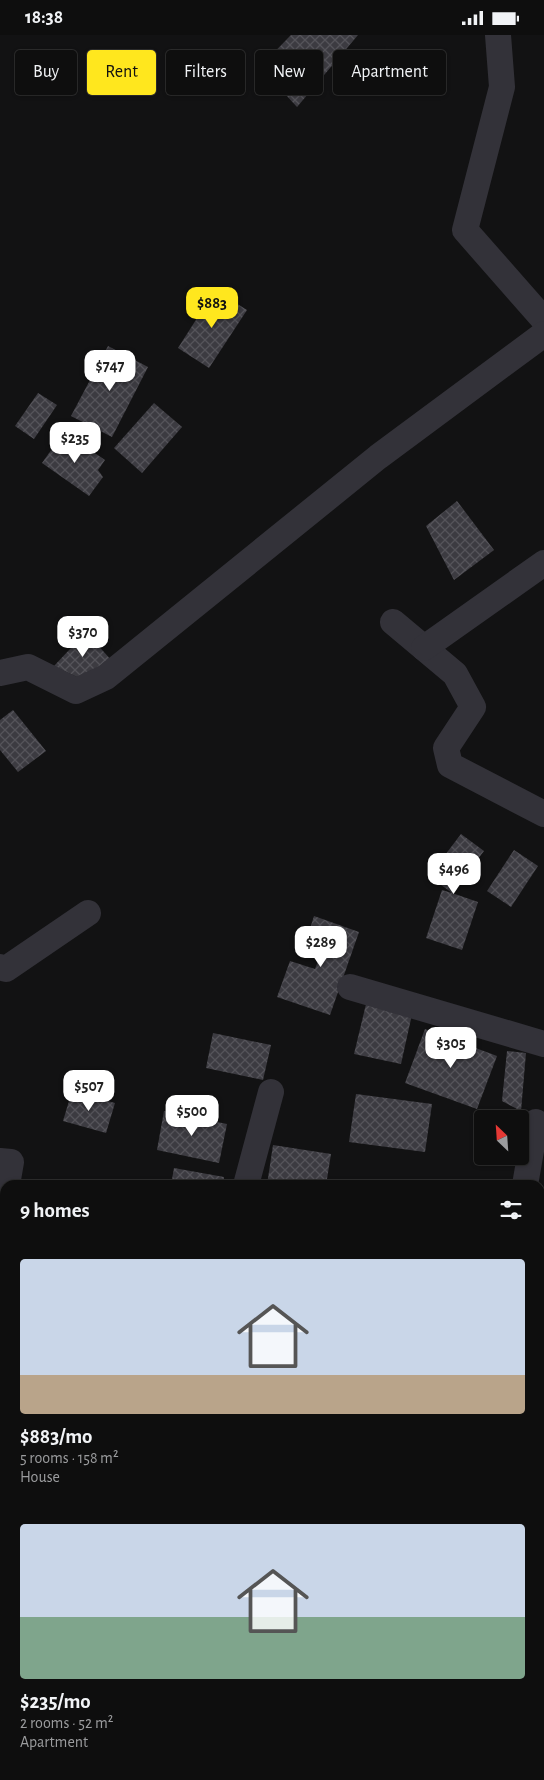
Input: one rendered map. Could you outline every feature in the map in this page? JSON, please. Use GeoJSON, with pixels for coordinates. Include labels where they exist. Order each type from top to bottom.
{"type":"FeatureCollection","features":[{"type":"Feature","properties":{"kind":"street"},"geometry":{"type":"LineString","coordinates":[[498,35],[502,87],[464,230],[544,320]]}},
{"type":"Feature","properties":{"kind":"street"},"geometry":{"type":"LineString","coordinates":[[0,673],[28,667],[76,691],[106,677],[378,457],[544,334]]}},
{"type":"Feature","properties":{"kind":"street"},"geometry":{"type":"LineString","coordinates":[[424,649],[544,563]]}},
{"type":"Feature","properties":{"kind":"street"},"geometry":{"type":"LineString","coordinates":[[393,622],[455,674],[474,707],[446,748],[450,765],[544,814]]}},
{"type":"Feature","properties":{"kind":"street"},"geometry":{"type":"LineString","coordinates":[[0,967],[6,969],[88,913]]}},
{"type":"Feature","properties":{"kind":"street"},"geometry":{"type":"LineString","coordinates":[[350,987],[544,1044]]}},
{"type":"Feature","properties":{"kind":"street"},"geometry":{"type":"LineString","coordinates":[[247,1180],[271,1092]]}},
{"type":"Feature","properties":{"kind":"street"},"geometry":{"type":"LineString","coordinates":[[526,1180],[536,1122]]}},
{"type":"Feature","properties":{"kind":"street"},"geometry":{"type":"LineString","coordinates":[[0,1161],[11,1162],[8,1180]]}},
{"type":"Feature","properties":{"kind":"building"},"geometry":{"type":"Polygon","coordinates":[[[291,35],[358,35],[345,50],[333,50],[333,65],[323,76],[323,50],[276,50],[291,35]]]}},
{"type":"Feature","properties":{"kind":"building"},"geometry":{"type":"Polygon","coordinates":[[[286,95],[307,95],[297,107],[286,95]]]}},
{"type":"Feature","properties":{"kind":"building"},"geometry":{"type":"Polygon","coordinates":[[[215,290],[247,310],[209,368],[178,348],[215,290]]]}},
{"type":"Feature","properties":{"kind":"building"},"geometry":{"type":"Polygon","coordinates":[[[108,346],[148,367],[112,437],[71,416],[108,346]]]}},
{"type":"Feature","properties":{"kind":"building"},"geometry":{"type":"Polygon","coordinates":[[[38,393],[57,405],[34,439],[15,426],[38,393]]]}},
{"type":"Feature","properties":{"kind":"building"},"geometry":{"type":"Polygon","coordinates":[[[154,403],[182,427],[142,473],[114,448],[154,403]]]}},
{"type":"Feature","properties":{"kind":"building"},"geometry":{"type":"Polygon","coordinates":[[[64,432],[105,460],[98,470],[103,477],[89,496],[42,463],[64,432]]]}},
{"type":"Feature","properties":{"kind":"building"},"geometry":{"type":"Polygon","coordinates":[[[457,501],[494,550],[454,580],[426,526],[457,501]]]}},
{"type":"Feature","properties":{"kind":"building"},"geometry":{"type":"Polygon","coordinates":[[[86,632],[112,661],[79,678],[54,666],[86,632]]]}},
{"type":"Feature","properties":{"kind":"building"},"geometry":{"type":"Polygon","coordinates":[[[13,710],[46,751],[18,772],[0,750],[0,720],[13,710]]]}},
{"type":"Feature","properties":{"kind":"building"},"geometry":{"type":"Polygon","coordinates":[[[461,834],[484,851],[452,893],[429,876],[461,834]]]}},
{"type":"Feature","properties":{"kind":"building"},"geometry":{"type":"Polygon","coordinates":[[[514,850],[538,866],[511,907],[487,891],[514,850]]]}},
{"type":"Feature","properties":{"kind":"building"},"geometry":{"type":"Polygon","coordinates":[[[442,890],[478,902],[462,950],[426,938],[442,890]]]}},
{"type":"Feature","properties":{"kind":"building"},"geometry":{"type":"Polygon","coordinates":[[[314,916],[359,932],[330,1015],[277,997],[290,961],[315,969],[324,945],[307,938],[314,916]]]}},
{"type":"Feature","properties":{"kind":"building"},"geometry":{"type":"Polygon","coordinates":[[[367,1000],[413,1010],[401,1064],[354,1054],[367,1000]]]}},
{"type":"Feature","properties":{"kind":"building"},"geometry":{"type":"Polygon","coordinates":[[[425,1029],[497,1056],[477,1109],[405,1083],[425,1029]]]}},
{"type":"Feature","properties":{"kind":"building"},"geometry":{"type":"Polygon","coordinates":[[[213,1033],[271,1045],[263,1080],[206,1068],[213,1033]]]}},
{"type":"Feature","properties":{"kind":"building"},"geometry":{"type":"Polygon","coordinates":[[[507,1051],[526,1053],[521,1110],[502,1101],[507,1051]]]}},
{"type":"Feature","properties":{"kind":"building"},"geometry":{"type":"Polygon","coordinates":[[[72,1091],[115,1103],[106,1133],[63,1121],[72,1091]]]}},
{"type":"Feature","properties":{"kind":"building"},"geometry":{"type":"Polygon","coordinates":[[[356,1094],[432,1104],[425,1152],[349,1142],[356,1094]]]}},
{"type":"Feature","properties":{"kind":"building"},"geometry":{"type":"Polygon","coordinates":[[[164,1111],[227,1124],[219,1163],[157,1150],[164,1111]]]}},
{"type":"Feature","properties":{"kind":"building"},"geometry":{"type":"Polygon","coordinates":[[[273,1145],[331,1154],[327,1180],[268,1180],[273,1145]]]}},
{"type":"Feature","properties":{"kind":"building"},"geometry":{"type":"Polygon","coordinates":[[[174,1168],[224,1177],[224,1180],[172,1180],[174,1168]]]}}]}
